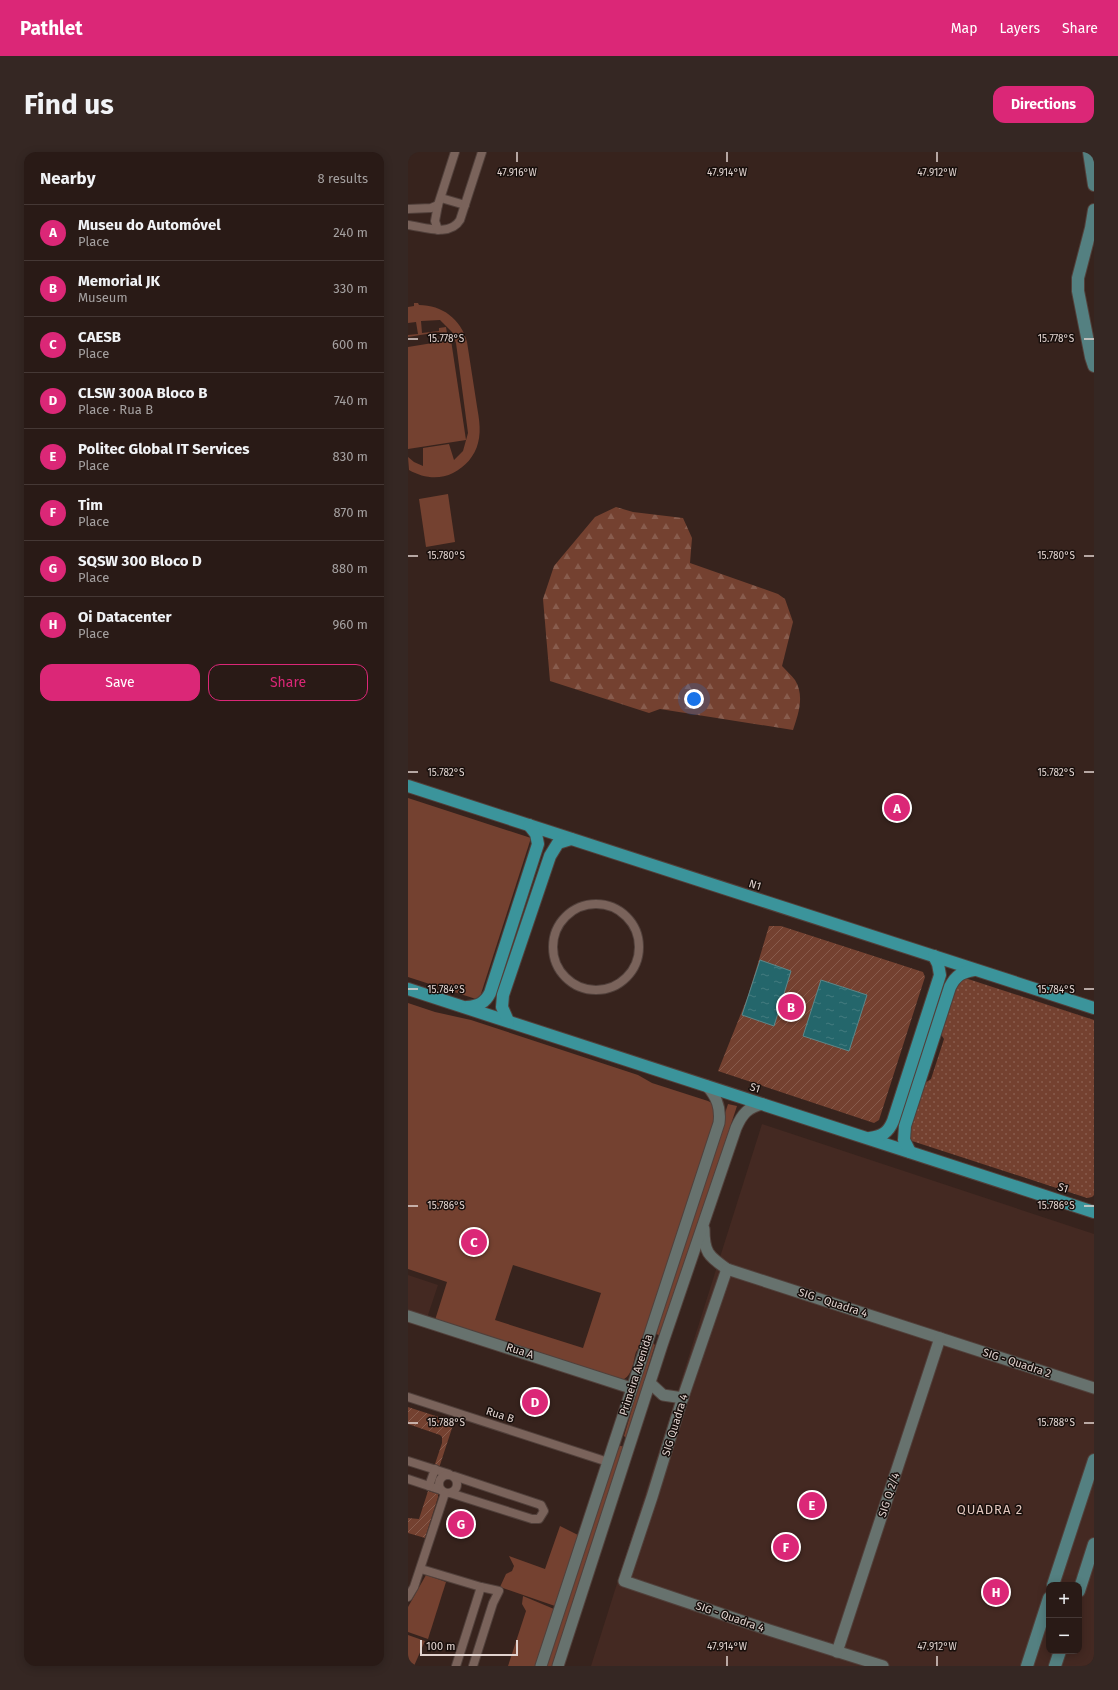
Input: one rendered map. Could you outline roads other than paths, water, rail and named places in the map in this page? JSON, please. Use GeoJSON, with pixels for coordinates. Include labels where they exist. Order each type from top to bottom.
{"type":"FeatureCollection","features":[{"type":"Feature","properties":{"kind":"highway","name":"N1"},"geometry":{"type":"LineString","coordinates":[[408,786],[1094,1008]]}},
{"type":"Feature","properties":{"kind":"highway"},"geometry":{"type":"LineString","coordinates":[[466,1007],[480,1004],[485,1001],[490,993],[538,844],[536,834],[529,825]]}},
{"type":"Feature","properties":{"kind":"highway"},"geometry":{"type":"LineString","coordinates":[[508,1021],[502,1007],[503,995],[546,868],[555,846],[558,843],[571,839]]}},
{"type":"Feature","properties":{"kind":"highway"},"geometry":{"type":"LineString","coordinates":[[870,1138],[884,1134],[893,1122],[940,975],[938,964],[934,956]]}},
{"type":"Feature","properties":{"kind":"highway"},"geometry":{"type":"LineString","coordinates":[[910,1152],[904,1140],[905,1126],[950,987],[956,976],[974,970]]}},
{"type":"Feature","properties":{"kind":"highway","name":"S1"},"geometry":{"type":"LineString","coordinates":[[408,988],[1094,1212]]}},
{"type":"Feature","properties":{"kind":"main road"},"geometry":{"type":"LineString","coordinates":[[1089,152],[1094,185]]}},
{"type":"Feature","properties":{"kind":"main road"},"geometry":{"type":"LineString","coordinates":[[1094,210],[1093,233],[1078,278],[1078,291],[1094,366]]}},
{"type":"Feature","properties":{"kind":"main road"},"geometry":{"type":"LineString","coordinates":[[1054,1582],[1093,1465]]}},
{"type":"Feature","properties":{"kind":"main road"},"geometry":{"type":"LineString","coordinates":[[1082,1582],[1094,1544]]}},
{"type":"Feature","properties":{"kind":"main road"},"geometry":{"type":"LineString","coordinates":[[1027,1666],[1046,1607]]}},
{"type":"Feature","properties":{"kind":"main road"},"geometry":{"type":"LineString","coordinates":[[1055,1666],[1059,1654]]}},
{"type":"Feature","properties":{"kind":"street"},"geometry":{"type":"LineString","coordinates":[[438,230],[435,221],[455,152]]}},
{"type":"Feature","properties":{"kind":"street"},"geometry":{"type":"LineString","coordinates":[[408,225],[438,230],[456,226],[465,205],[482,152]]}},
{"type":"Feature","properties":{"kind":"street"},"geometry":{"type":"LineString","coordinates":[[408,209],[431,208],[440,201],[465,205]]}},
{"type":"Feature","properties":{"kind":"street"},"geometry":{"type":"LineString","coordinates":[[594,904],[608,906],[624,916],[635,930],[639,942],[638,954],[634,966],[627,976],[606,989],[594,990],[580,987],[567,979],[558,968],[553,954],[553,940],[558,926],[567,915],[580,908],[594,904]]}},
{"type":"Feature","properties":{"kind":"street","name":"Primeira Avenida"},"geometry":{"type":"LineString","coordinates":[[541,1666],[719,1123],[720,1110],[717,1100],[707,1086]]}},
{"type":"Feature","properties":{"kind":"street","name":"Primeira Avenida"},"geometry":{"type":"LineString","coordinates":[[558,1666],[662,1344],[738,1122],[747,1109],[763,1104]]}},
{"type":"Feature","properties":{"kind":"street","name":"SIG - Quadra 4"},"geometry":{"type":"LineString","coordinates":[[705,1218],[704,1240],[706,1250],[711,1258],[726,1269],[940,1338]]}},
{"type":"Feature","properties":{"kind":"street","name":"SIG Quadra 4"},"geometry":{"type":"LineString","coordinates":[[624,1581],[677,1418],[678,1401],[726,1269]]}},
{"type":"Feature","properties":{"kind":"street","name":"Rua A"},"geometry":{"type":"LineString","coordinates":[[408,1316],[631,1388]]}},
{"type":"Feature","properties":{"kind":"street"},"geometry":{"type":"LineString","coordinates":[[648,1340],[656,1338],[662,1344]]}},
{"type":"Feature","properties":{"kind":"street","name":"SIG - Quadra 2"},"geometry":{"type":"LineString","coordinates":[[940,1338],[1094,1388]]}},
{"type":"Feature","properties":{"kind":"street","name":"SIG Q 2/4"},"geometry":{"type":"LineString","coordinates":[[838,1652],[940,1338]]}},
{"type":"Feature","properties":{"kind":"street"},"geometry":{"type":"LineString","coordinates":[[650,1383],[663,1395],[678,1401]]}},
{"type":"Feature","properties":{"kind":"street","name":"Rua B"},"geometry":{"type":"LineString","coordinates":[[408,1397],[608,1462]]}},
{"type":"Feature","properties":{"kind":"street"},"geometry":{"type":"LineString","coordinates":[[645,1400],[662,1398],[678,1401]]}},
{"type":"Feature","properties":{"kind":"street"},"geometry":{"type":"LineString","coordinates":[[616,1435],[622,1442],[628,1443],[631,1441]]}},
{"type":"Feature","properties":{"kind":"street"},"geometry":{"type":"LineString","coordinates":[[408,1460],[541,1505],[544,1511],[541,1517],[535,1520],[408,1479]]}},
{"type":"Feature","properties":{"kind":"street"},"geometry":{"type":"LineString","coordinates":[[429,1486],[435,1469]]}},
{"type":"Feature","properties":{"kind":"street"},"geometry":{"type":"LineString","coordinates":[[408,1597],[414,1587],[421,1569],[445,1492],[439,1482],[445,1475],[451,1475],[458,1483],[454,1491],[445,1492]]}},
{"type":"Feature","properties":{"kind":"street"},"geometry":{"type":"LineString","coordinates":[[421,1569],[499,1591],[493,1603],[473,1666]]}},
{"type":"Feature","properties":{"kind":"street","name":"SIG - Quadra 4"},"geometry":{"type":"LineString","coordinates":[[624,1581],[838,1652]]}},
{"type":"Feature","properties":{"kind":"street"},"geometry":{"type":"LineString","coordinates":[[456,1666],[481,1587]]}},
{"type":"Feature","properties":{"kind":"street"},"geometry":{"type":"LineString","coordinates":[[838,1652],[883,1666]]}},
{"type":"Feature","properties":{"kind":"water"},"geometry":{"type":"Polygon","coordinates":[[[760,960],[791,971],[774,1026],[742,1015],[760,960]]]}},
{"type":"Feature","properties":{"kind":"water"},"geometry":{"type":"Polygon","coordinates":[[[821,980],[867,995],[849,1051],[803,1036],[821,980]]]}},
{"type":"Feature","properties":{"kind":"place","name":"Museu do Automóvel"},"geometry":{"type":"Point","coordinates":[897,808]}},
{"type":"Feature","properties":{"kind":"place","name":"Memorial JK"},"geometry":{"type":"Point","coordinates":[791,1007]}},
{"type":"Feature","properties":{"kind":"place","name":"CAESB"},"geometry":{"type":"Point","coordinates":[474,1242]}},
{"type":"Feature","properties":{"kind":"place","name":"CLSW 300A Bloco B"},"geometry":{"type":"Point","coordinates":[535,1402]}},
{"type":"Feature","properties":{"kind":"place","name":"Politec Global IT Services"},"geometry":{"type":"Point","coordinates":[812,1505]}},
{"type":"Feature","properties":{"kind":"place","name":"SQSW 300 Bloco D"},"geometry":{"type":"Point","coordinates":[461,1524]}},
{"type":"Feature","properties":{"kind":"place","name":"Tim"},"geometry":{"type":"Point","coordinates":[786,1547]}},
{"type":"Feature","properties":{"kind":"place","name":"Oi Datacenter"},"geometry":{"type":"Point","coordinates":[996,1592]}},
{"type":"Feature","properties":{"kind":"district","name":"QUADRA 2"},"geometry":{"type":"Point","coordinates":[990,1509]}}]}
